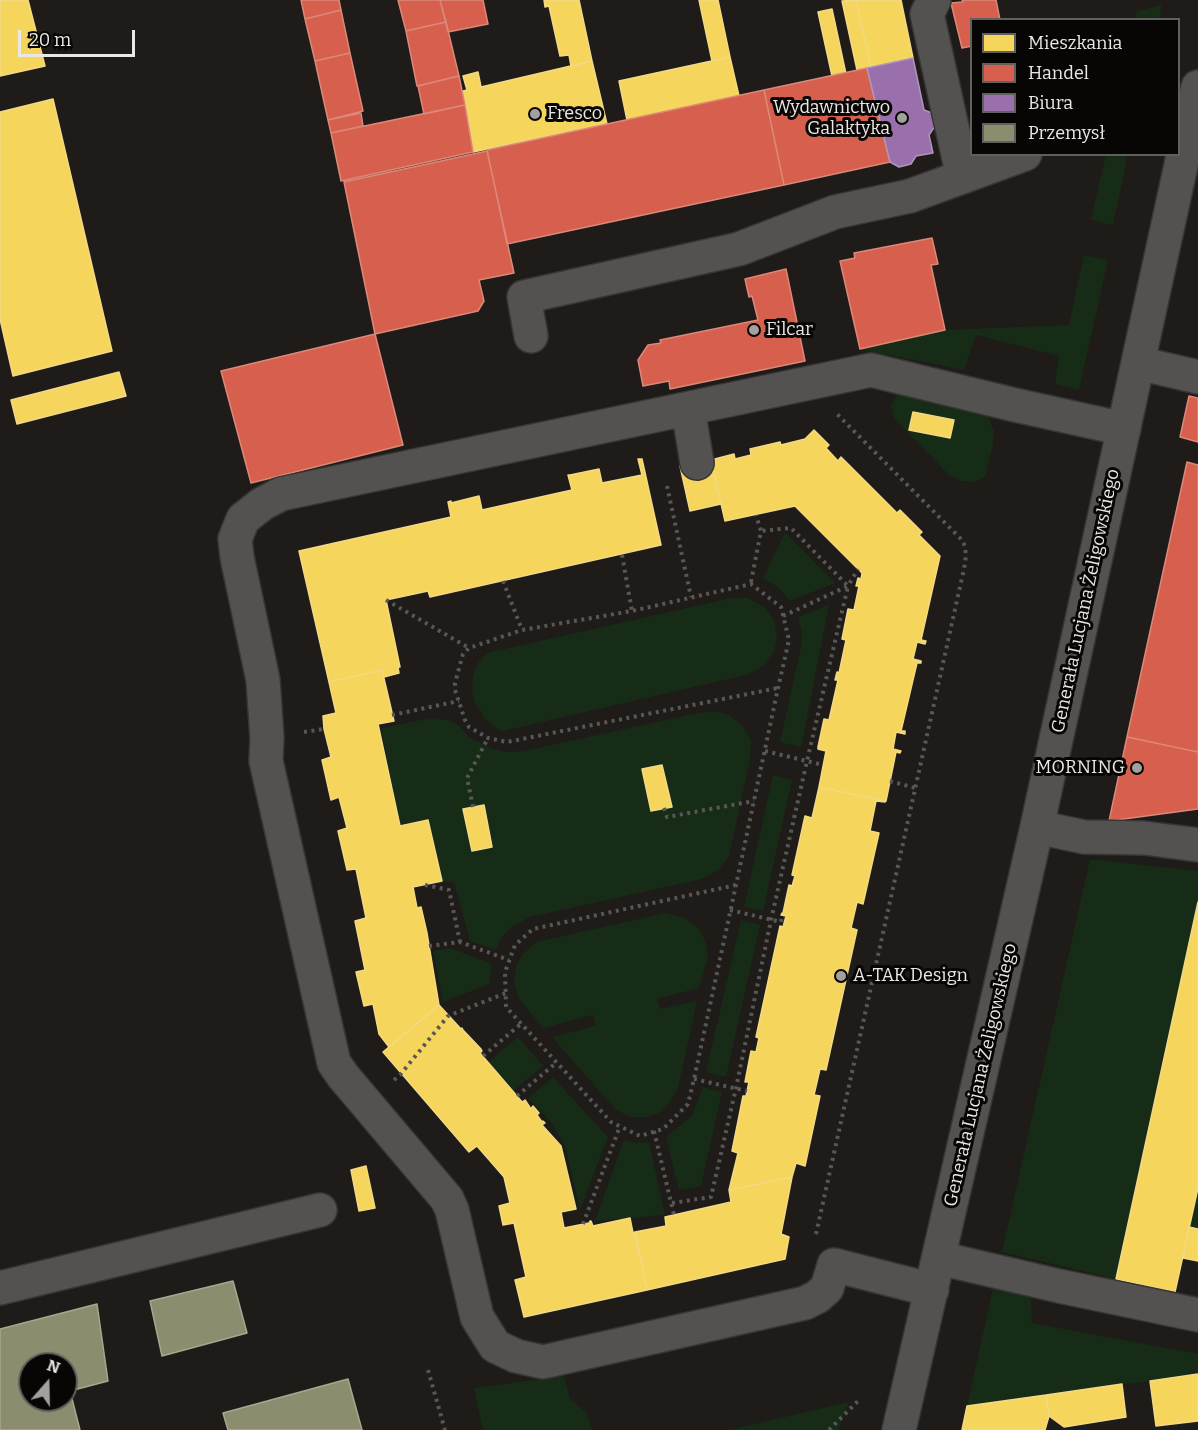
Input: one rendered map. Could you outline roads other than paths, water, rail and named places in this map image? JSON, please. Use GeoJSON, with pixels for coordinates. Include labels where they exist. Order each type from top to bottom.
{"type":"FeatureCollection","features":[{"type":"Feature","properties":{"kind":"street"},"geometry":{"type":"LineString","coordinates":[[934,0],[927,14],[963,177]]}},
{"type":"Feature","properties":{"kind":"street","name":"Generała Lucjana Żeligowskiego"},"geometry":{"type":"LineString","coordinates":[[1180,153],[1198,87]]}},
{"type":"Feature","properties":{"kind":"street"},"geometry":{"type":"LineString","coordinates":[[531,336],[524,297],[740,249],[835,212],[910,196],[1020,156]]}},
{"type":"Feature","properties":{"kind":"street","name":"Generała Lucjana Żeligowskiego"},"geometry":{"type":"LineString","coordinates":[[899,1430],[1037,827],[1124,429],[1179,156]]}},
{"type":"Feature","properties":{"kind":"street"},"geometry":{"type":"LineString","coordinates":[[1138,363],[1198,377]]}},
{"type":"Feature","properties":{"kind":"street"},"geometry":{"type":"LineString","coordinates":[[932,1290],[834,1265],[827,1288],[806,1303],[543,1362],[516,1356],[495,1346],[477,1317],[452,1210],[447,1199],[334,1063],[266,761],[267,738],[263,680],[237,557],[236,539],[243,519],[262,504],[281,494],[871,370],[1124,429]]}},
{"type":"Feature","properties":{"kind":"street"},"geometry":{"type":"LineString","coordinates":[[688,409],[697,463]]}},
{"type":"Feature","properties":{"kind":"street"},"geometry":{"type":"LineString","coordinates":[[1037,827],[1084,837],[1144,838],[1198,844]]}},
{"type":"Feature","properties":{"kind":"street"},"geometry":{"type":"LineString","coordinates":[[0,1288],[320,1210]]}},
{"type":"Feature","properties":{"kind":"street"},"geometry":{"type":"LineString","coordinates":[[939,1258],[1198,1315]]}},
{"type":"Feature","properties":{"kind":"place","name":"Fresco"},"geometry":{"type":"Point","coordinates":[535,114]}},
{"type":"Feature","properties":{"kind":"place","name":"Wydawnictwo Galaktyka"},"geometry":{"type":"Point","coordinates":[902,118]}},
{"type":"Feature","properties":{"kind":"place","name":"Filcar"},"geometry":{"type":"Point","coordinates":[754,330]}},
{"type":"Feature","properties":{"kind":"place","name":"MORNING"},"geometry":{"type":"Point","coordinates":[1137,768]}},
{"type":"Feature","properties":{"kind":"place","name":"A-TAK Design"},"geometry":{"type":"Point","coordinates":[841,976]}}]}
